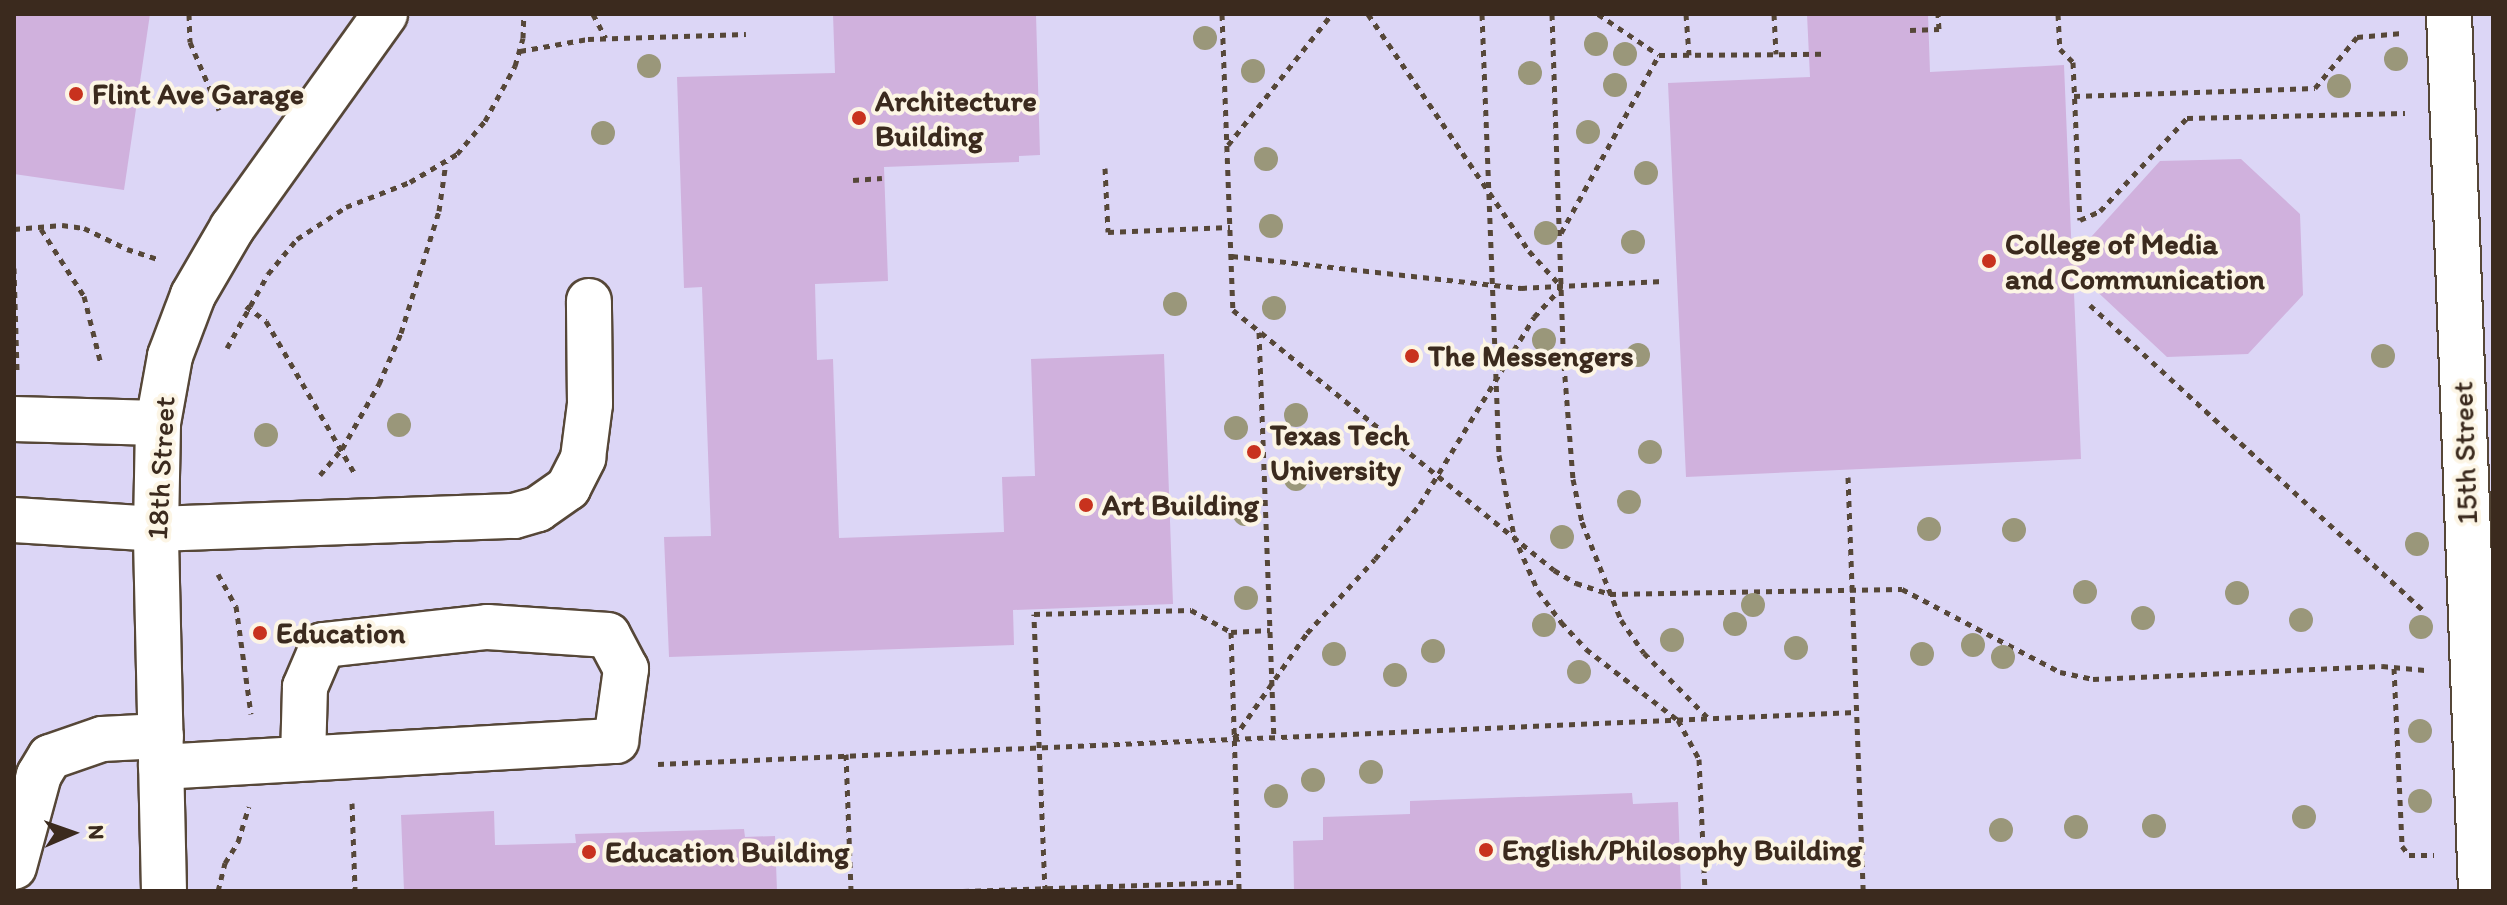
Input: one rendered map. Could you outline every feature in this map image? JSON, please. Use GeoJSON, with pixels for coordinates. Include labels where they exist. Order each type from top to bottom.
{"type":"FeatureCollection","features":[{"type":"Feature","properties":{"kind":"street","name":"18th Street"},"geometry":{"type":"LineString","coordinates":[[164,891],[156,529],[158,423],[170,356],[193,295],[274,166],[385,14]]}},
{"type":"Feature","properties":{"kind":"street","name":"15th Street"},"geometry":{"type":"LineString","coordinates":[[2449,14],[2481,891]]}},
{"type":"Feature","properties":{"kind":"street"},"geometry":{"type":"LineString","coordinates":[[14,520],[156,529],[514,516],[538,509],[568,488],[583,458],[590,404],[589,301]]}},
{"type":"Feature","properties":{"kind":"street"},"geometry":{"type":"LineString","coordinates":[[14,419],[158,423]]}},
{"type":"Feature","properties":{"kind":"street"},"geometry":{"type":"LineString","coordinates":[[14,867],[39,775],[50,757],[102,739],[161,751],[254,761],[616,741],[626,669],[608,635],[487,627],[323,645],[305,687],[303,758]]}},
{"type":"Feature","properties":{"kind":"path"},"geometry":{"type":"LineString","coordinates":[[189,14],[190,42],[219,110]]}},
{"type":"Feature","properties":{"kind":"path"},"geometry":{"type":"LineString","coordinates":[[225,353],[268,274],[297,239],[346,207],[410,182],[446,161],[485,121],[520,51],[524,14]]}},
{"type":"Feature","properties":{"kind":"path"},"geometry":{"type":"LineString","coordinates":[[593,14],[606,39]]}},
{"type":"Feature","properties":{"kind":"path"},"geometry":{"type":"LineString","coordinates":[[1222,14],[1233,310],[1515,538],[1576,583],[1610,594],[1902,589],[2060,672],[2093,679],[2394,668],[2472,670]]}},
{"type":"Feature","properties":{"kind":"path"},"geometry":{"type":"LineString","coordinates":[[1227,147],[1332,14]]}},
{"type":"Feature","properties":{"kind":"path"},"geometry":{"type":"LineString","coordinates":[[1368,14],[1529,251],[1562,287]]}},
{"type":"Feature","properties":{"kind":"path"},"geometry":{"type":"LineString","coordinates":[[1482,14],[1499,455],[1515,538],[1538,591],[1561,622],[1586,649],[1678,720],[1699,759],[1705,891]]}},
{"type":"Feature","properties":{"kind":"path"},"geometry":{"type":"LineString","coordinates":[[1552,14],[1567,425],[1582,522],[1621,620],[1644,653],[1709,719]]}},
{"type":"Feature","properties":{"kind":"path"},"geometry":{"type":"LineString","coordinates":[[1598,14],[1659,55],[1822,54]]}},
{"type":"Feature","properties":{"kind":"path"},"geometry":{"type":"LineString","coordinates":[[1686,14],[1689,55]]}},
{"type":"Feature","properties":{"kind":"path"},"geometry":{"type":"LineString","coordinates":[[1774,14],[1776,54]]}},
{"type":"Feature","properties":{"kind":"path"},"geometry":{"type":"LineString","coordinates":[[1910,30],[1939,29],[1938,14]]}},
{"type":"Feature","properties":{"kind":"path"},"geometry":{"type":"LineString","coordinates":[[2058,14],[2060,49],[2073,62],[2080,220],[2100,211],[2187,118],[2412,113]]}},
{"type":"Feature","properties":{"kind":"path"},"geometry":{"type":"LineString","coordinates":[[2074,96],[2315,88],[2357,37],[2407,33]]}},
{"type":"Feature","properties":{"kind":"path"},"geometry":{"type":"LineString","coordinates":[[520,51],[606,39],[746,34]]}},
{"type":"Feature","properties":{"kind":"path"},"geometry":{"type":"LineString","coordinates":[[1560,234],[1659,55]]}},
{"type":"Feature","properties":{"kind":"path"},"geometry":{"type":"LineString","coordinates":[[278,524],[342,449],[379,384],[401,333],[423,268],[439,211],[446,161]]}},
{"type":"Feature","properties":{"kind":"path"},"geometry":{"type":"LineString","coordinates":[[1105,168],[1108,232],[1230,227]]}},
{"type":"Feature","properties":{"kind":"path"},"geometry":{"type":"LineString","coordinates":[[853,180],[882,178]]}},
{"type":"Feature","properties":{"kind":"path"},"geometry":{"type":"LineString","coordinates":[[41,229],[84,296],[101,364]]}},
{"type":"Feature","properties":{"kind":"path"},"geometry":{"type":"LineString","coordinates":[[1232,256],[1491,285],[1562,287],[1663,281]]}},
{"type":"Feature","properties":{"kind":"path"},"geometry":{"type":"LineString","coordinates":[[14,268],[17,374]]}},
{"type":"Feature","properties":{"kind":"path"},"geometry":{"type":"LineString","coordinates":[[1234,739],[1307,633],[1400,530],[1534,317],[1562,287]]}},
{"type":"Feature","properties":{"kind":"path"},"geometry":{"type":"LineString","coordinates":[[2090,305],[2430,617]]}},
{"type":"Feature","properties":{"kind":"path"},"geometry":{"type":"LineString","coordinates":[[1259,331],[1274,737]]}},
{"type":"Feature","properties":{"kind":"path"},"geometry":{"type":"LineString","coordinates":[[1848,477],[1863,891]]}},
{"type":"Feature","properties":{"kind":"path"},"geometry":{"type":"LineString","coordinates":[[214,527],[214,567],[236,606],[243,636],[254,761],[248,814],[238,842],[225,863],[218,891]]}},
{"type":"Feature","properties":{"kind":"path"},"geometry":{"type":"LineString","coordinates":[[1045,890],[1034,614],[1191,610],[1231,632],[1270,630]]}},
{"type":"Feature","properties":{"kind":"path"},"geometry":{"type":"LineString","coordinates":[[1231,632],[1239,891]]}},
{"type":"Feature","properties":{"kind":"path"},"geometry":{"type":"LineString","coordinates":[[2394,668],[2402,846],[2409,855],[2438,855]]}},
{"type":"Feature","properties":{"kind":"path"},"geometry":{"type":"LineString","coordinates":[[649,765],[1856,712]]}},
{"type":"Feature","properties":{"kind":"path"},"geometry":{"type":"LineString","coordinates":[[846,754],[851,891]]}},
{"type":"Feature","properties":{"kind":"path"},"geometry":{"type":"LineString","coordinates":[[352,792],[355,891]]}},
{"type":"Feature","properties":{"kind":"path"},"geometry":{"type":"LineString","coordinates":[[963,891],[1239,882]]}},
{"type":"Feature","properties":{"kind":"shaded area","name":"Texas Tech University"},"geometry":{"type":"Polygon","coordinates":[[[14,14],[2493,14],[2493,891],[14,891],[14,14]]]}},
{"type":"Feature","properties":{"kind":"building","name":"Flint Ave Garage"},"geometry":{"type":"Polygon","coordinates":[[[14,14],[150,14],[124,190],[14,174],[14,14]]]}},
{"type":"Feature","properties":{"kind":"building"},"geometry":{"type":"Polygon","coordinates":[[[833,14],[1036,14],[1040,155],[1019,156],[1019,162],[884,167],[888,281],[815,284],[817,360],[833,359],[839,538],[1004,532],[1002,477],[1035,476],[1031,359],[1164,354],[1173,604],[1013,610],[1014,645],[669,657],[664,537],[711,536],[702,287],[684,288],[677,77],[835,73],[833,14]]]}},
{"type":"Feature","properties":{"kind":"building","name":"College of Media and Communication"},"geometry":{"type":"Polygon","coordinates":[[[1807,14],[1928,14],[1930,72],[2064,65],[2072,258],[2160,161],[2241,159],[2300,214],[2303,295],[2248,354],[2167,357],[2073,269],[2081,459],[1686,477],[1668,83],[1810,77],[1807,14]]]}},
{"type":"Feature","properties":{"kind":"building","name":"English/Philosophy Building"},"geometry":{"type":"Polygon","coordinates":[[[1632,793],[1633,804],[1678,802],[1681,891],[1294,891],[1293,841],[1323,840],[1323,817],[1410,814],[1410,801],[1632,793]]]}},
{"type":"Feature","properties":{"kind":"building","name":"Education Building"},"geometry":{"type":"Polygon","coordinates":[[[494,811],[495,845],[576,843],[575,834],[744,829],[745,837],[775,836],[777,891],[404,891],[401,815],[494,811]]]}},
{"type":"Feature","properties":{"kind":"place","name":"Flint Ave Garage"},"geometry":{"type":"Point","coordinates":[76,94]}},
{"type":"Feature","properties":{"kind":"place","name":"Architecture Building"},"geometry":{"type":"Point","coordinates":[859,118]}},
{"type":"Feature","properties":{"kind":"place","name":"College of Media and Communication"},"geometry":{"type":"Point","coordinates":[1989,261]}},
{"type":"Feature","properties":{"kind":"place","name":"The Messengers"},"geometry":{"type":"Point","coordinates":[1412,356]}},
{"type":"Feature","properties":{"kind":"place","name":"Texas Tech University"},"geometry":{"type":"Point","coordinates":[1254,452]}},
{"type":"Feature","properties":{"kind":"place","name":"Art Building"},"geometry":{"type":"Point","coordinates":[1086,505]}},
{"type":"Feature","properties":{"kind":"place","name":"Education"},"geometry":{"type":"Point","coordinates":[260,633]}},
{"type":"Feature","properties":{"kind":"place","name":"English/Philosophy Building"},"geometry":{"type":"Point","coordinates":[1486,850]}},
{"type":"Feature","properties":{"kind":"place","name":"Education Building"},"geometry":{"type":"Point","coordinates":[589,852]}}]}
